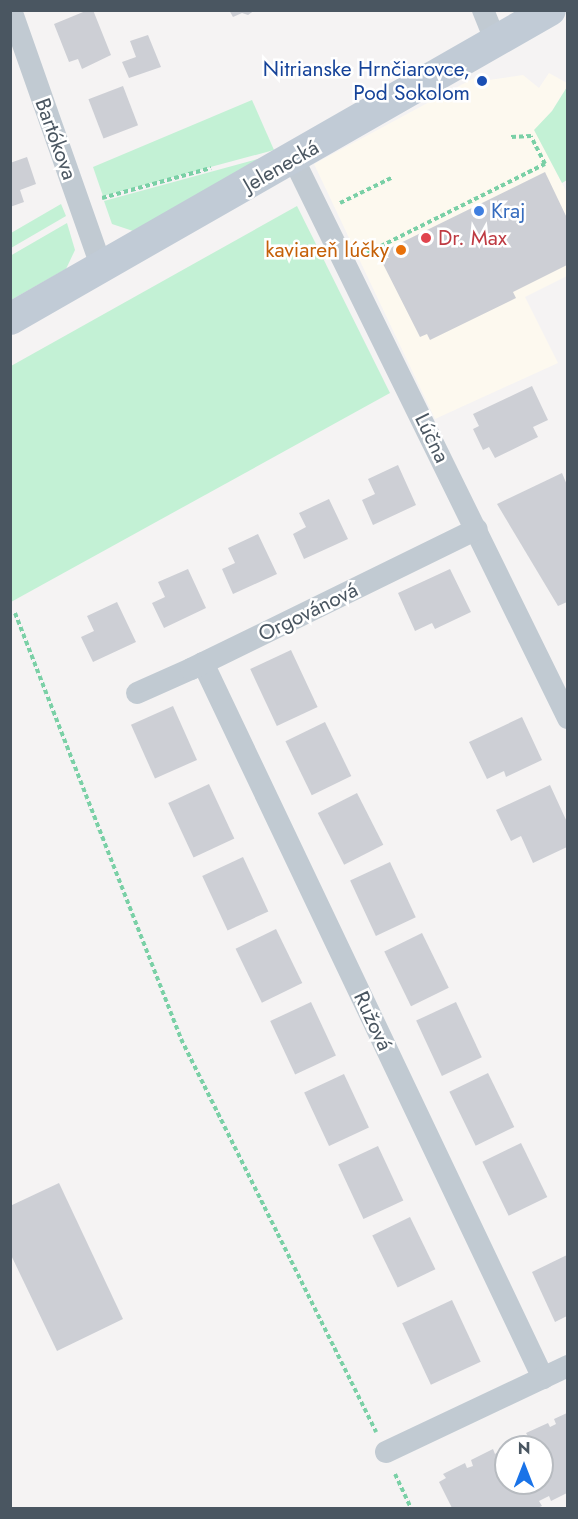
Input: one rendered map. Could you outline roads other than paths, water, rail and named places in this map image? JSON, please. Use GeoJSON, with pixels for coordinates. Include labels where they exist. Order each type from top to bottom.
{"type":"FeatureCollection","features":[{"type":"Feature","properties":{"kind":"street","name":"Bartókova"},"geometry":{"type":"LineString","coordinates":[[11,10],[102,268]]}},
{"type":"Feature","properties":{"kind":"street"},"geometry":{"type":"LineString","coordinates":[[483,10],[495,40]]}},
{"type":"Feature","properties":{"kind":"street","name":"Jelenecká"},"geometry":{"type":"LineString","coordinates":[[10,319],[550,10]]}},
{"type":"Feature","properties":{"kind":"street","name":"Lúčna"},"geometry":{"type":"LineString","coordinates":[[293,158],[477,529],[567,718]]}},
{"type":"Feature","properties":{"kind":"street","name":"Orgovánová"},"geometry":{"type":"LineString","coordinates":[[137,693],[477,529]]}},
{"type":"Feature","properties":{"kind":"street","name":"Ružová"},"geometry":{"type":"LineString","coordinates":[[203,663],[543,1378]]}},
{"type":"Feature","properties":{"kind":"street"},"geometry":{"type":"LineString","coordinates":[[386,1452],[567,1366]]}},
{"type":"Feature","properties":{"kind":"place","name":"Nitrianske Hrnčiarovce, Pod Sokolom"},"geometry":{"type":"Point","coordinates":[482,81]}},
{"type":"Feature","properties":{"kind":"place","name":"Kraj"},"geometry":{"type":"Point","coordinates":[479,211]}},
{"type":"Feature","properties":{"kind":"place","name":"Dr. Max"},"geometry":{"type":"Point","coordinates":[426,238]}},
{"type":"Feature","properties":{"kind":"place","name":"kaviareň lúčky"},"geometry":{"type":"Point","coordinates":[401,250]}}]}
